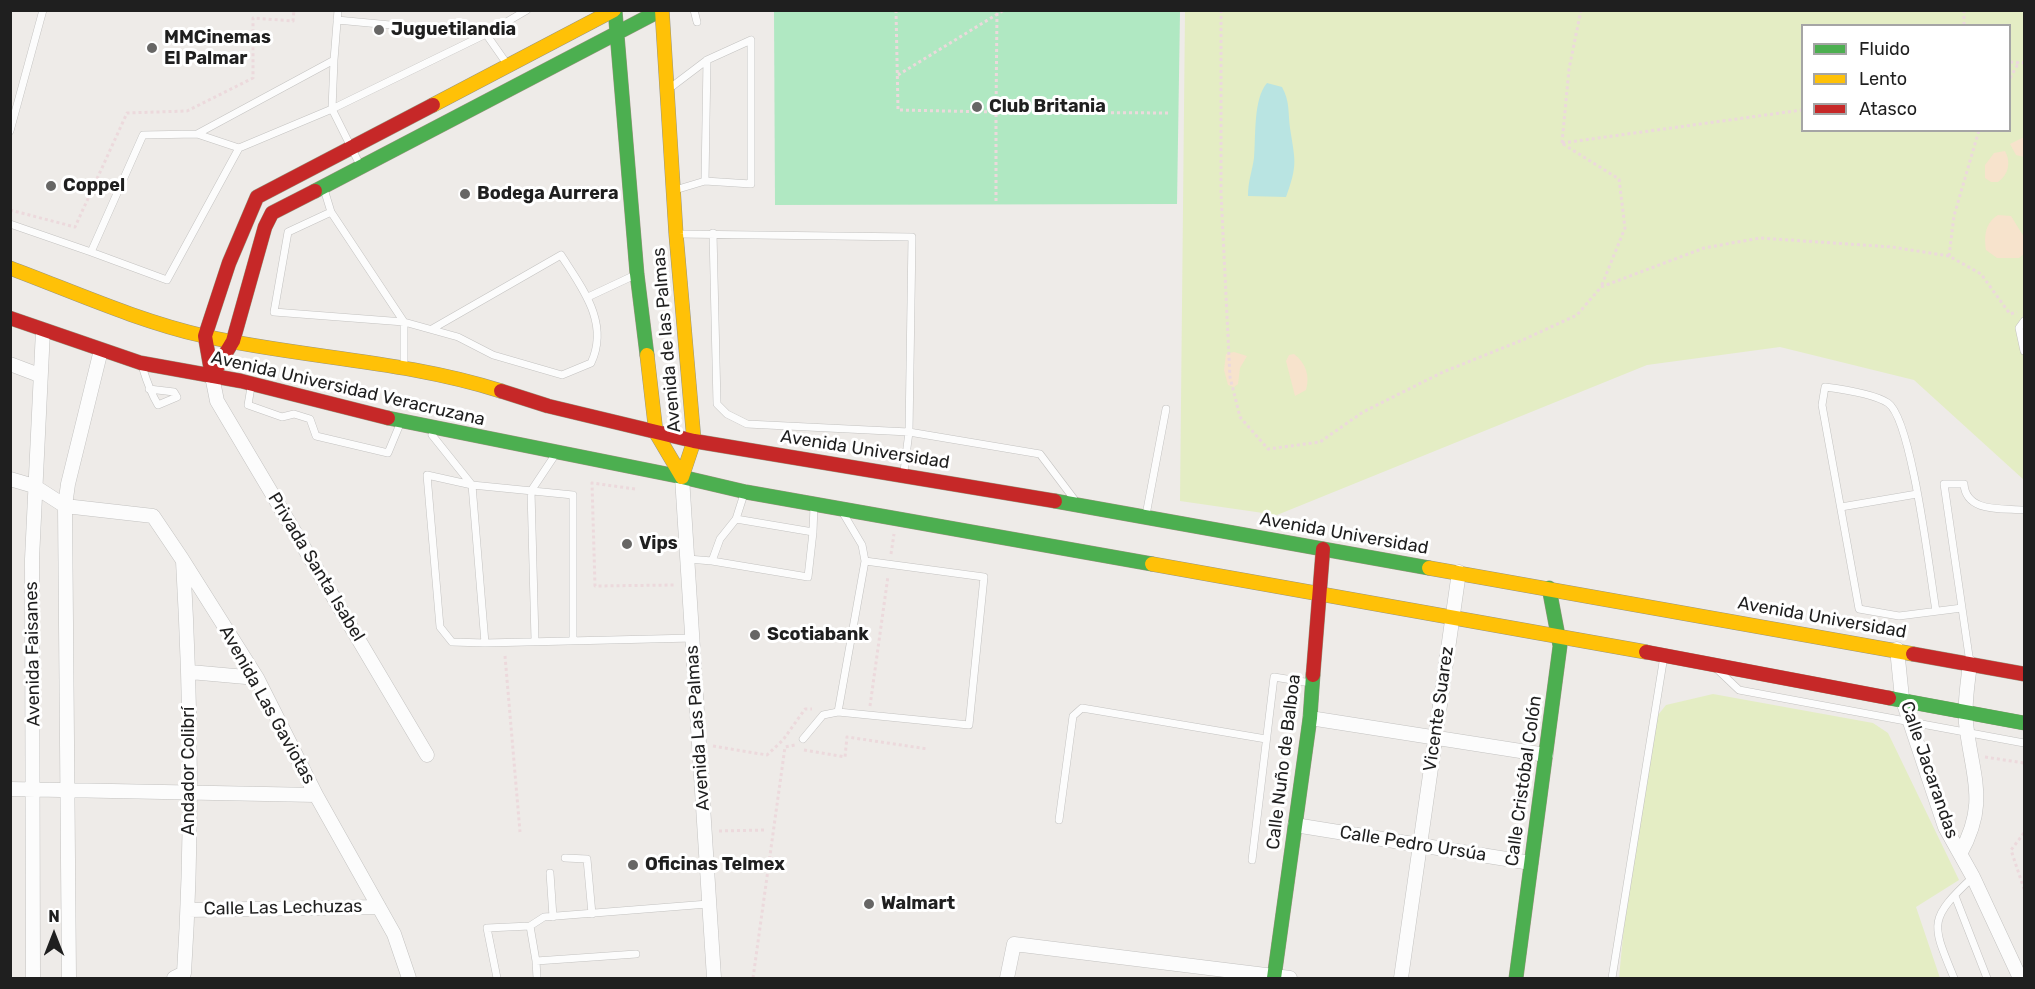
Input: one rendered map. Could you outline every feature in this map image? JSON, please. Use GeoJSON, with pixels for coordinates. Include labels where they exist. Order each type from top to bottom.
{"type":"FeatureCollection","features":[{"type":"Feature","properties":{"kind":"main road","name":"Avenida de las Palmas"},"geometry":{"type":"LineString","coordinates":[[614,10],[618,35],[637,274],[656,433],[682,477]]}},
{"type":"Feature","properties":{"kind":"main road"},"geometry":{"type":"LineString","coordinates":[[212,376],[205,336],[254,201],[507,64],[614,10]]}},
{"type":"Feature","properties":{"kind":"main road","name":"Avenida de las Palmas"},"geometry":{"type":"LineString","coordinates":[[661,10],[665,92],[694,441],[682,477]]}},
{"type":"Feature","properties":{"kind":"main road"},"geometry":{"type":"LineString","coordinates":[[212,376],[233,341],[268,218],[272,213],[618,35],[661,10]]}},
{"type":"Feature","properties":{"kind":"main road"},"geometry":{"type":"LineString","coordinates":[[463,89],[474,108]]}},
{"type":"Feature","properties":{"kind":"main road"},"geometry":{"type":"LineString","coordinates":[[314,167],[323,187]]}},
{"type":"Feature","properties":{"kind":"main road","name":"Avenida Universidad Veracruzana"},"geometry":{"type":"LineString","coordinates":[[10,268],[154,322],[205,336],[404,367],[656,433]]}},
{"type":"Feature","properties":{"kind":"main road","name":"Avenida Universidad Veracruzana"},"geometry":{"type":"LineString","coordinates":[[10,318],[141,363],[212,376],[426,427],[682,477]]}},
{"type":"Feature","properties":{"kind":"main road","name":"Avenida Universidad"},"geometry":{"type":"LineString","coordinates":[[656,433],[904,474],[1897,649],[2025,674]]}},
{"type":"Feature","properties":{"kind":"main road"},"geometry":{"type":"LineString","coordinates":[[682,477],[746,492],[1558,635],[2025,723]]}},
{"type":"Feature","properties":{"kind":"main road","name":"Calle Nuño de Balboa"},"geometry":{"type":"LineString","coordinates":[[1275,977],[1310,718],[1323,549]]}},
{"type":"Feature","properties":{"kind":"main road","name":"Calle Cristóbal Colón"},"geometry":{"type":"LineString","coordinates":[[1516,978],[1560,646],[1549,588]]}},
{"type":"Feature","properties":{"kind":"street","name":"Avenida Faisanes"},"geometry":{"type":"LineString","coordinates":[[33,978],[34,486],[43,330]]}},
{"type":"Feature","properties":{"kind":"street","name":"Avenida Faisanes"},"geometry":{"type":"LineString","coordinates":[[69,978],[65,506],[68,484],[101,350]]}},
{"type":"Feature","properties":{"kind":"street"},"geometry":{"type":"LineString","coordinates":[[10,364],[39,375]]}},
{"type":"Feature","properties":{"kind":"street","name":"Privada Santa Isabel"},"geometry":{"type":"LineString","coordinates":[[212,376],[217,401],[427,755]]}},
{"type":"Feature","properties":{"kind":"street","name":"Avenida Las Palmas"},"geometry":{"type":"LineString","coordinates":[[682,477],[714,978]]}},
{"type":"Feature","properties":{"kind":"street","name":"Avenida Las Gaviotas"},"geometry":{"type":"LineString","coordinates":[[10,479],[34,486],[65,506],[153,516],[183,559],[256,678],[316,795],[394,934],[410,978]]}},
{"type":"Feature","properties":{"kind":"street","name":"Andador Colibrí"},"geometry":{"type":"LineString","coordinates":[[174,978],[183,973],[188,910],[190,672],[183,559]]}},
{"type":"Feature","properties":{"kind":"street","name":"Vicente Suarez"},"geometry":{"type":"LineString","coordinates":[[1401,978],[1459,572]]}},
{"type":"Feature","properties":{"kind":"street","name":"Calle Jacarandas"},"geometry":{"type":"LineString","coordinates":[[1897,649],[1902,698],[1945,827],[1973,877],[2020,978]]}},
{"type":"Feature","properties":{"kind":"street","name":"Calle Jacarandas"},"geometry":{"type":"LineString","coordinates":[[1960,854],[1972,832],[1977,808],[1977,778],[1971,755],[1965,711],[1970,663]]}},
{"type":"Feature","properties":{"kind":"street"},"geometry":{"type":"LineString","coordinates":[[190,672],[256,678]]}},
{"type":"Feature","properties":{"kind":"street"},"geometry":{"type":"LineString","coordinates":[[1310,718],[1546,754]]}},
{"type":"Feature","properties":{"kind":"street"},"geometry":{"type":"LineString","coordinates":[[10,789],[316,795]]}},
{"type":"Feature","properties":{"kind":"street","name":"Calle Pedro Ursúa"},"geometry":{"type":"LineString","coordinates":[[1295,825],[1531,863]]}},
{"type":"Feature","properties":{"kind":"street","name":"Calle Las Lechuzas"},"geometry":{"type":"LineString","coordinates":[[188,910],[379,907]]}},
{"type":"Feature","properties":{"kind":"street"},"geometry":{"type":"LineString","coordinates":[[1007,978],[1014,944],[1290,978]]}},
{"type":"Feature","properties":{"kind":"lane"},"geometry":{"type":"LineString","coordinates":[[10,130],[43,10]]}},
{"type":"Feature","properties":{"kind":"lane"},"geometry":{"type":"LineString","coordinates":[[338,10],[332,109],[361,167]]}},
{"type":"Feature","properties":{"kind":"lane"},"geometry":{"type":"LineString","coordinates":[[10,224],[167,280],[238,148],[332,109],[486,34],[527,10]]}},
{"type":"Feature","properties":{"kind":"lane"},"geometry":{"type":"LineString","coordinates":[[694,10],[697,22]]}},
{"type":"Feature","properties":{"kind":"lane"},"geometry":{"type":"LineString","coordinates":[[337,20],[486,34],[507,64]]}},
{"type":"Feature","properties":{"kind":"lane"},"geometry":{"type":"LineString","coordinates":[[665,92],[707,60],[751,40],[751,184],[705,181],[673,191]]}},
{"type":"Feature","properties":{"kind":"lane"},"geometry":{"type":"LineString","coordinates":[[197,134],[334,60]]}},
{"type":"Feature","properties":{"kind":"lane"},"geometry":{"type":"LineString","coordinates":[[705,181],[707,60]]}},
{"type":"Feature","properties":{"kind":"lane"},"geometry":{"type":"LineString","coordinates":[[91,252],[143,135],[197,134],[238,148]]}},
{"type":"Feature","properties":{"kind":"lane"},"geometry":{"type":"LineString","coordinates":[[323,187],[331,212],[404,322],[404,367]]}},
{"type":"Feature","properties":{"kind":"lane"},"geometry":{"type":"LineString","coordinates":[[331,212],[288,232],[274,312],[404,322],[458,337],[493,355],[562,375],[591,363],[598,348],[597,323],[588,297],[561,255],[432,329]]}},
{"type":"Feature","properties":{"kind":"lane"},"geometry":{"type":"LineString","coordinates":[[712,233],[717,404],[727,414],[747,424],[909,432],[1040,454],[1079,506]]}},
{"type":"Feature","properties":{"kind":"lane"},"geometry":{"type":"LineString","coordinates":[[676,234],[912,237],[909,432],[904,474]]}},
{"type":"Feature","properties":{"kind":"lane"},"geometry":{"type":"LineString","coordinates":[[588,297],[637,274]]}},
{"type":"Feature","properties":{"kind":"lane"},"geometry":{"type":"LineString","coordinates":[[2025,321],[2019,328],[2025,351]]}},
{"type":"Feature","properties":{"kind":"lane"},"geometry":{"type":"LineString","coordinates":[[141,363],[149,389]]}},
{"type":"Feature","properties":{"kind":"lane"},"geometry":{"type":"LineString","coordinates":[[252,385],[248,405],[282,417],[294,414],[310,419],[316,436],[388,453],[401,421]]}},
{"type":"Feature","properties":{"kind":"lane"},"geometry":{"type":"LineString","coordinates":[[1936,611],[1917,494],[1901,421],[1888,403],[1825,387],[1822,405],[1859,609],[1899,616],[1962,608]]}},
{"type":"Feature","properties":{"kind":"lane"},"geometry":{"type":"LineString","coordinates":[[1146,518],[1166,409]]}},
{"type":"Feature","properties":{"kind":"lane"},"geometry":{"type":"LineString","coordinates":[[426,427],[472,485],[485,643]]}},
{"type":"Feature","properties":{"kind":"lane"},"geometry":{"type":"LineString","coordinates":[[535,640],[531,491],[556,453]]}},
{"type":"Feature","properties":{"kind":"lane"},"geometry":{"type":"LineString","coordinates":[[573,640],[573,495],[472,485],[427,475],[440,627],[452,642],[485,643],[693,638]]}},
{"type":"Feature","properties":{"kind":"lane"},"geometry":{"type":"LineString","coordinates":[[1970,663],[1944,484],[1964,484],[1964,495],[1970,502],[1980,506],[2025,510]]}},
{"type":"Feature","properties":{"kind":"lane"},"geometry":{"type":"LineString","coordinates":[[712,561],[720,539],[736,519],[746,492]]}},
{"type":"Feature","properties":{"kind":"lane"},"geometry":{"type":"LineString","coordinates":[[1841,507],[1917,494]]}},
{"type":"Feature","properties":{"kind":"lane"},"geometry":{"type":"LineString","coordinates":[[688,559],[808,577],[814,503]]}},
{"type":"Feature","properties":{"kind":"lane"},"geometry":{"type":"LineString","coordinates":[[838,712],[865,561],[862,545],[840,508]]}},
{"type":"Feature","properties":{"kind":"lane"},"geometry":{"type":"LineString","coordinates":[[736,519],[813,532]]}},
{"type":"Feature","properties":{"kind":"lane"},"geometry":{"type":"LineString","coordinates":[[800,738],[823,715],[838,712],[969,725],[984,577],[865,561]]}},
{"type":"Feature","properties":{"kind":"lane"},"geometry":{"type":"LineString","coordinates":[[1612,978],[1664,656]]}},
{"type":"Feature","properties":{"kind":"lane"},"geometry":{"type":"LineString","coordinates":[[1714,665],[1739,690],[2025,743]]}},
{"type":"Feature","properties":{"kind":"lane"},"geometry":{"type":"LineString","coordinates":[[1252,860],[1274,677],[1312,684]]}},
{"type":"Feature","properties":{"kind":"lane"},"geometry":{"type":"LineString","coordinates":[[1059,819],[1073,716],[1082,708],[1266,740]]}},
{"type":"Feature","properties":{"kind":"lane"},"geometry":{"type":"LineString","coordinates":[[564,858],[587,859],[592,914]]}},
{"type":"Feature","properties":{"kind":"lane"},"geometry":{"type":"LineString","coordinates":[[550,873],[553,917]]}},
{"type":"Feature","properties":{"kind":"lane"},"geometry":{"type":"LineString","coordinates":[[1954,978],[1937,935],[1936,925],[1940,913],[1973,877]]}},
{"type":"Feature","properties":{"kind":"lane"},"geometry":{"type":"LineString","coordinates":[[1955,896],[1987,978]]}},
{"type":"Feature","properties":{"kind":"lane"},"geometry":{"type":"LineString","coordinates":[[497,978],[487,928],[530,926],[544,917],[708,904]]}},
{"type":"Feature","properties":{"kind":"lane"},"geometry":{"type":"LineString","coordinates":[[530,926],[537,978]]}},
{"type":"Feature","properties":{"kind":"lane"},"geometry":{"type":"LineString","coordinates":[[536,961],[636,954]]}},
{"type":"Feature","properties":{"kind":"path"},"geometry":{"type":"LineString","coordinates":[[896,10],[898,110],[1170,113]]}},
{"type":"Feature","properties":{"kind":"path"},"geometry":{"type":"LineString","coordinates":[[996,201],[997,10]]}},
{"type":"Feature","properties":{"kind":"path"},"geometry":{"type":"LineString","coordinates":[[898,75],[1004,10]]}},
{"type":"Feature","properties":{"kind":"path"},"geometry":{"type":"LineString","coordinates":[[1221,10],[1221,193],[1230,377],[1240,417],[1268,449],[1320,442],[1363,412],[1443,372],[1577,315],[1601,287],[1625,228],[1619,179],[1562,143]]}},
{"type":"Feature","properties":{"kind":"path"},"geometry":{"type":"LineString","coordinates":[[1562,143],[1569,69],[1581,10]]}},
{"type":"Feature","properties":{"kind":"path"},"geometry":{"type":"LineString","coordinates":[[2011,62],[2025,63]]}},
{"type":"Feature","properties":{"kind":"path"},"geometry":{"type":"LineString","coordinates":[[2011,76],[2019,62]]}},
{"type":"Feature","properties":{"kind":"path"},"geometry":{"type":"LineString","coordinates":[[1562,143],[1801,110]]}},
{"type":"Feature","properties":{"kind":"path"},"geometry":{"type":"LineString","coordinates":[[1949,256],[1954,216],[1978,132]]}},
{"type":"Feature","properties":{"kind":"path"},"geometry":{"type":"LineString","coordinates":[[1601,287],[1704,248],[1760,238],[1892,247],[1949,256],[1981,274],[2010,314],[2025,311]]}},
{"type":"Feature","properties":{"kind":"path"},"geometry":{"type":"LineString","coordinates":[[637,489],[592,483],[596,586],[690,585]]}},
{"type":"Feature","properties":{"kind":"path"},"geometry":{"type":"LineString","coordinates":[[505,656],[520,832]]}},
{"type":"Feature","properties":{"kind":"path"},"geometry":{"type":"LineString","coordinates":[[800,727],[805,709]]}},
{"type":"Feature","properties":{"kind":"path"},"geometry":{"type":"LineString","coordinates":[[784,747],[845,757],[847,737],[928,749]]}},
{"type":"Feature","properties":{"kind":"path"},"geometry":{"type":"LineString","coordinates":[[784,747],[795,745],[800,738]]}},
{"type":"Feature","properties":{"kind":"path"},"geometry":{"type":"LineString","coordinates":[[699,743],[766,755],[783,740]]}},
{"type":"Feature","properties":{"kind":"path"},"geometry":{"type":"LineString","coordinates":[[753,978],[784,747]]}},
{"type":"Feature","properties":{"kind":"path"},"geometry":{"type":"LineString","coordinates":[[1971,755],[2025,763]]}},
{"type":"Feature","properties":{"kind":"path"},"geometry":{"type":"LineString","coordinates":[[705,831],[766,830]]}},
{"type":"Feature","properties":{"kind":"path"},"geometry":{"type":"LineString","coordinates":[[2025,833],[2012,850],[2025,889]]}},
{"type":"Feature","properties":{"kind":"green space","name":"Club Britania"},"geometry":{"type":"Polygon","coordinates":[[[774,11],[1180,11],[1177,204],[775,205],[774,11]]]}},
{"type":"Feature","properties":{"kind":"green space"},"geometry":{"type":"Polygon","coordinates":[[[1185,11],[2024,11],[2024,480],[1914,380],[1780,347],[1647,365],[1277,515],[1180,501],[1185,11]]]}},
{"type":"Feature","properties":{"kind":"green space"},"geometry":{"type":"Polygon","coordinates":[[[1713,694],[1873,723],[1888,733],[1959,880],[1916,907],[1940,978],[1619,978],[1629,872],[1658,715],[1666,705],[1713,694]]]}},
{"type":"Feature","properties":{"kind":"sand"},"geometry":{"type":"Polygon","coordinates":[[[2024,137],[2024,157],[2016,155],[2010,144],[2024,137]]]}},
{"type":"Feature","properties":{"kind":"sand"},"geometry":{"type":"Polygon","coordinates":[[[2005,151],[2008,163],[2007,172],[1998,182],[1991,182],[1985,178],[1985,165],[1994,153],[2005,151]]]}},
{"type":"Feature","properties":{"kind":"sand"},"geometry":{"type":"Polygon","coordinates":[[[1998,215],[2011,216],[2024,237],[2024,254],[2019,258],[1997,258],[1986,250],[1986,230],[1990,222],[1998,215]]]}},
{"type":"Feature","properties":{"kind":"sand"},"geometry":{"type":"Polygon","coordinates":[[[1234,352],[1247,356],[1240,368],[1238,384],[1234,387],[1228,385],[1224,370],[1226,354],[1234,352]]]}},
{"type":"Feature","properties":{"kind":"sand"},"geometry":{"type":"Polygon","coordinates":[[[1294,354],[1304,366],[1308,380],[1306,390],[1295,396],[1286,361],[1289,355],[1294,354]]]}},
{"type":"Feature","properties":{"kind":"water"},"geometry":{"type":"Polygon","coordinates":[[[1267,83],[1282,87],[1288,102],[1294,162],[1286,197],[1248,196],[1254,158],[1257,108],[1267,83]]]}},
{"type":"Feature","properties":{"kind":"traffic: fast"},"geometry":{"type":"LineString","coordinates":[[615,10],[637,274],[647,355]]}},
{"type":"Feature","properties":{"kind":"traffic: fast"},"geometry":{"type":"LineString","coordinates":[[315,191],[661,10]]}},
{"type":"Feature","properties":{"kind":"traffic: fast"},"geometry":{"type":"LineString","coordinates":[[388,418],[682,477]]}},
{"type":"Feature","properties":{"kind":"traffic: fast"},"geometry":{"type":"LineString","coordinates":[[682,477],[746,492],[1152,564]]}},
{"type":"Feature","properties":{"kind":"traffic: fast"},"geometry":{"type":"LineString","coordinates":[[1055,501],[1429,568]]}},
{"type":"Feature","properties":{"kind":"traffic: fast"},"geometry":{"type":"LineString","coordinates":[[1516,978],[1560,646],[1549,588]]}},
{"type":"Feature","properties":{"kind":"traffic: fast"},"geometry":{"type":"LineString","coordinates":[[1274,978],[1310,718],[1313,675]]}},
{"type":"Feature","properties":{"kind":"traffic: fast"},"geometry":{"type":"LineString","coordinates":[[1889,698],[2024,723]]}},
{"type":"Feature","properties":{"kind":"traffic: slow"},"geometry":{"type":"LineString","coordinates":[[433,105],[614,10]]}},
{"type":"Feature","properties":{"kind":"traffic: slow"},"geometry":{"type":"LineString","coordinates":[[662,10],[676,234],[694,441],[682,477]]}},
{"type":"Feature","properties":{"kind":"traffic: slow"},"geometry":{"type":"LineString","coordinates":[[10,268],[130,314],[179,330],[278,350],[427,372],[501,391]]}},
{"type":"Feature","properties":{"kind":"traffic: slow"},"geometry":{"type":"LineString","coordinates":[[647,355],[656,433],[682,477]]}},
{"type":"Feature","properties":{"kind":"traffic: slow"},"geometry":{"type":"LineString","coordinates":[[1152,564],[1646,652]]}},
{"type":"Feature","properties":{"kind":"traffic: slow"},"geometry":{"type":"LineString","coordinates":[[1429,568],[1913,654]]}},
{"type":"Feature","properties":{"kind":"traffic: jam"},"geometry":{"type":"LineString","coordinates":[[212,376],[205,336],[229,263],[257,197],[433,105]]}},
{"type":"Feature","properties":{"kind":"traffic: jam"},"geometry":{"type":"LineString","coordinates":[[212,376],[233,341],[265,227],[272,213],[315,191]]}},
{"type":"Feature","properties":{"kind":"traffic: jam"},"geometry":{"type":"LineString","coordinates":[[10,318],[141,363],[241,381],[388,418]]}},
{"type":"Feature","properties":{"kind":"traffic: jam"},"geometry":{"type":"LineString","coordinates":[[501,391],[548,406],[694,441]]}},
{"type":"Feature","properties":{"kind":"traffic: jam"},"geometry":{"type":"LineString","coordinates":[[694,441],[1055,501]]}},
{"type":"Feature","properties":{"kind":"traffic: jam"},"geometry":{"type":"LineString","coordinates":[[1313,675],[1323,549]]}},
{"type":"Feature","properties":{"kind":"traffic: jam"},"geometry":{"type":"LineString","coordinates":[[1646,652],[1889,698]]}},
{"type":"Feature","properties":{"kind":"traffic: jam"},"geometry":{"type":"LineString","coordinates":[[1913,654],[2024,674]]}},
{"type":"Feature","properties":{"kind":"place","name":"Juguetilandia"},"geometry":{"type":"Point","coordinates":[379,30]}},
{"type":"Feature","properties":{"kind":"place","name":"MMCinemas El Palmar"},"geometry":{"type":"Point","coordinates":[152,48]}},
{"type":"Feature","properties":{"kind":"place","name":"Club Britania"},"geometry":{"type":"Point","coordinates":[977,107]}},
{"type":"Feature","properties":{"kind":"place","name":"Coppel"},"geometry":{"type":"Point","coordinates":[51,186]}},
{"type":"Feature","properties":{"kind":"place","name":"Bodega Aurrera"},"geometry":{"type":"Point","coordinates":[465,194]}},
{"type":"Feature","properties":{"kind":"place","name":"Vips"},"geometry":{"type":"Point","coordinates":[627,544]}},
{"type":"Feature","properties":{"kind":"place","name":"Scotiabank"},"geometry":{"type":"Point","coordinates":[755,635]}},
{"type":"Feature","properties":{"kind":"place","name":"Oficinas Telmex"},"geometry":{"type":"Point","coordinates":[633,865]}},
{"type":"Feature","properties":{"kind":"place","name":"Walmart"},"geometry":{"type":"Point","coordinates":[869,904]}}]}
